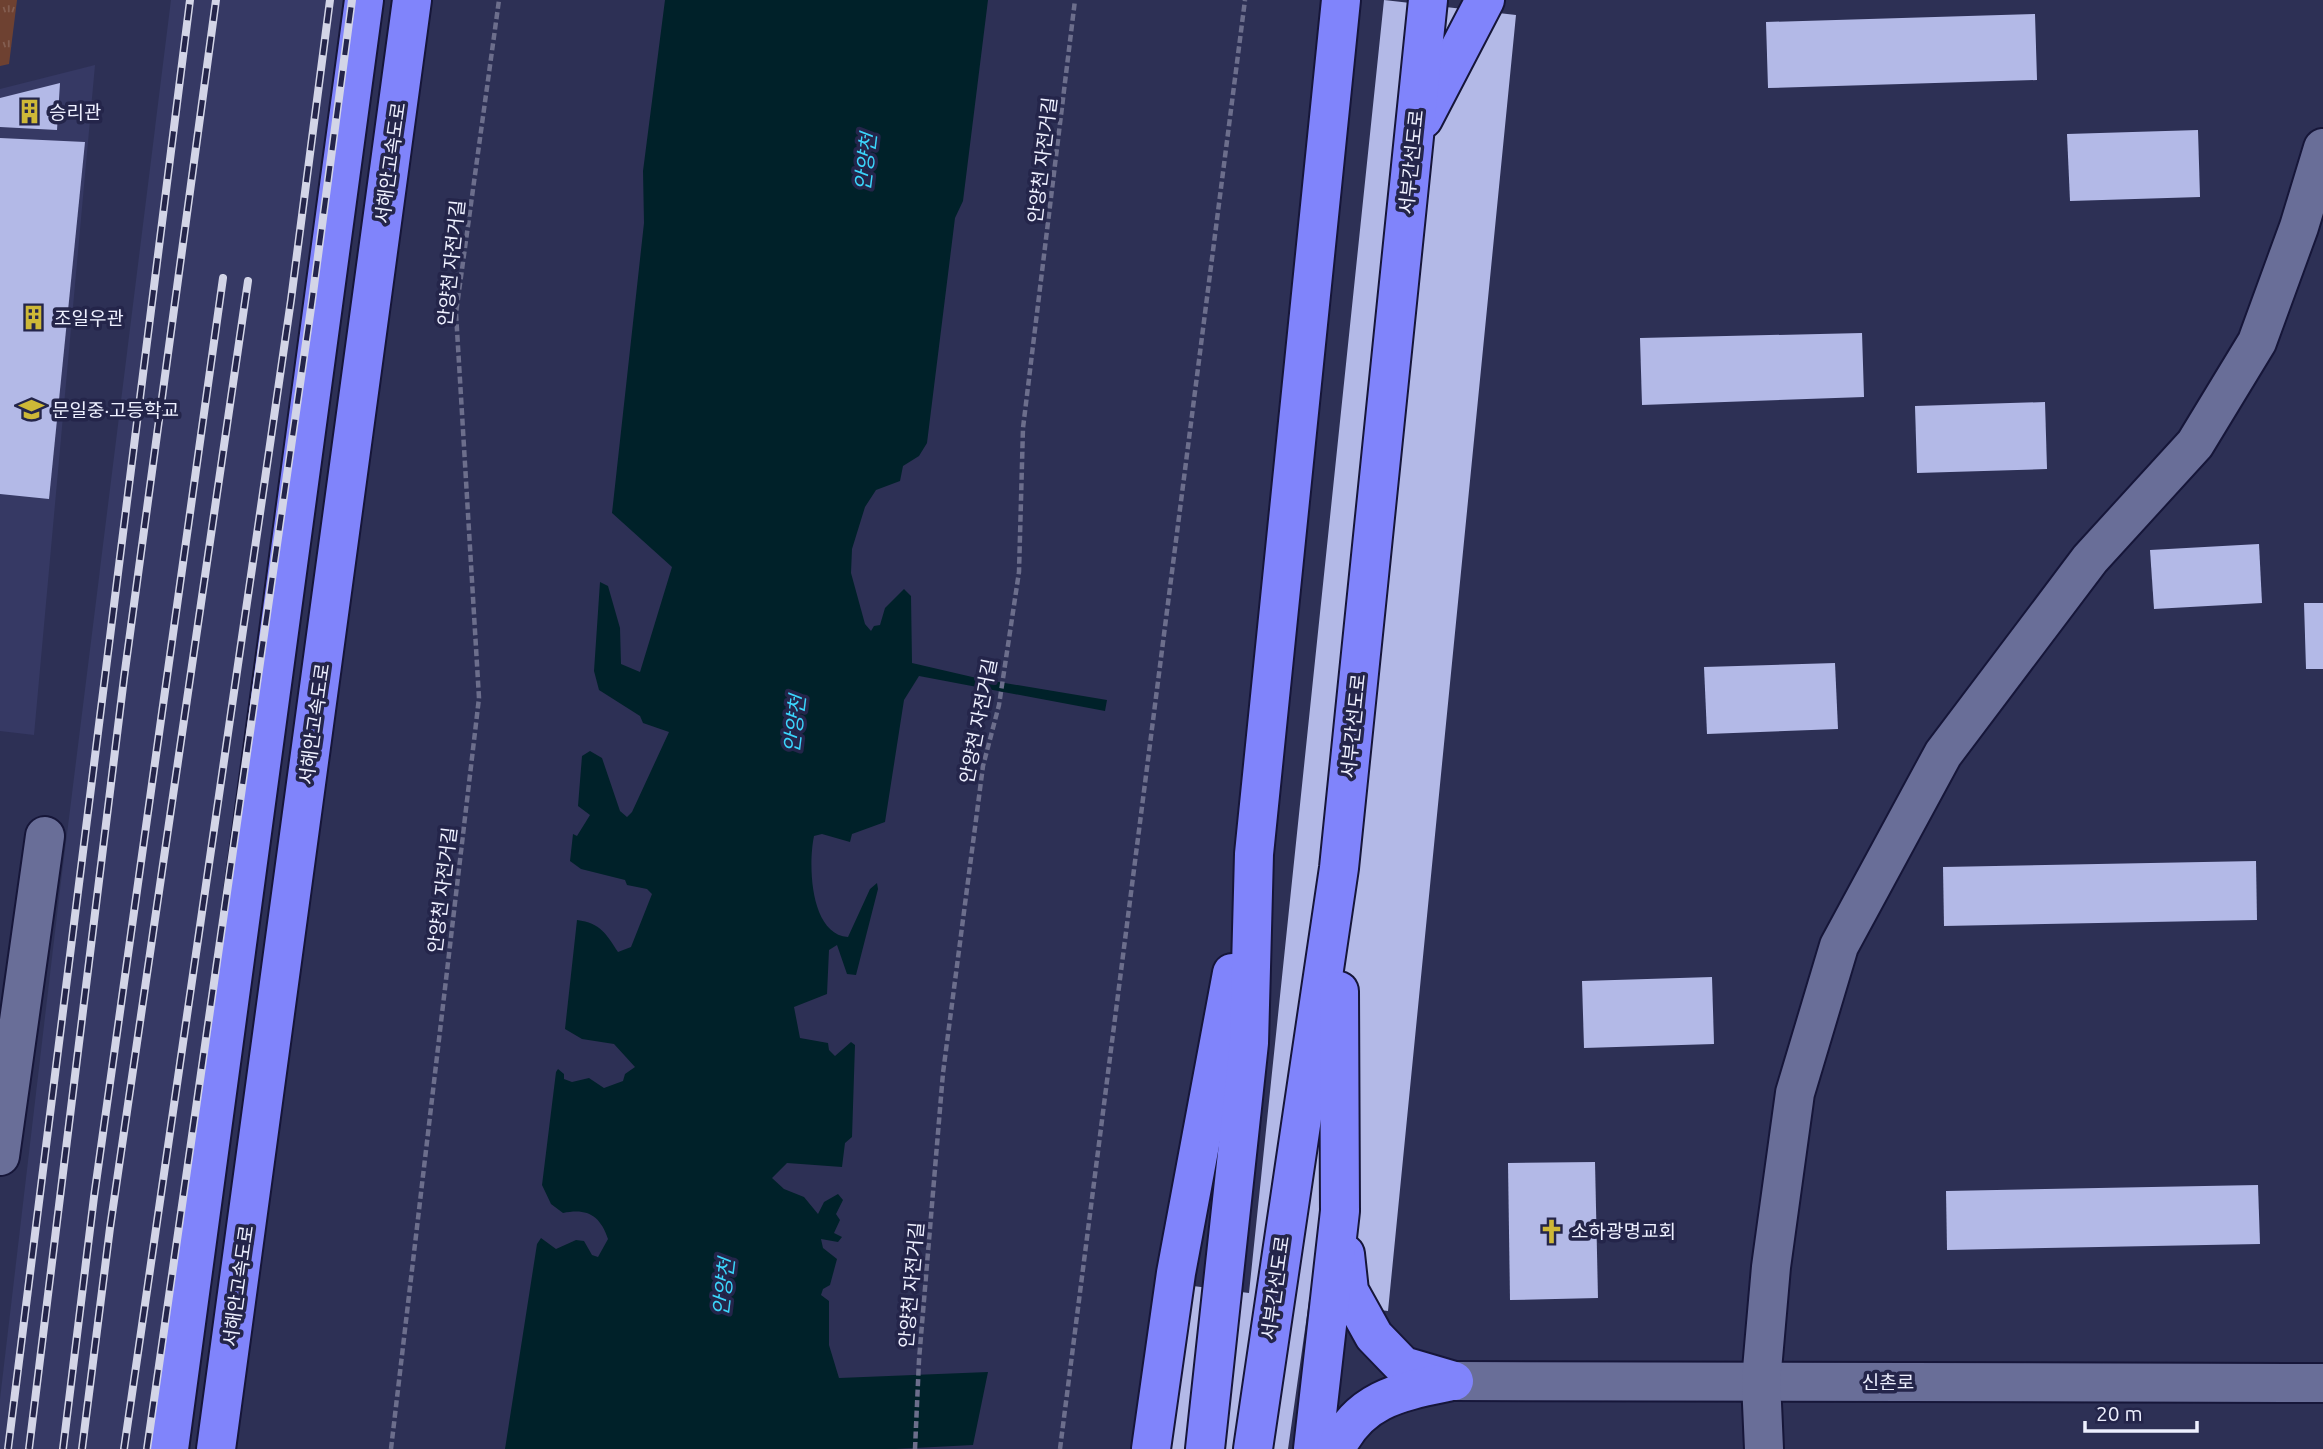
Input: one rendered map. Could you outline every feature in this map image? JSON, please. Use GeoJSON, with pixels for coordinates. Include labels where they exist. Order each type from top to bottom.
{"type":"FeatureCollection","features":[{"type":"Feature","properties":{"kind":"highway"},"geometry":{"type":"LineString","coordinates":[[169,1449],[364,0]]}},
{"type":"Feature","properties":{"kind":"highway","name":"서해안고속도로"},"geometry":{"type":"LineString","coordinates":[[216,1449],[412,0]]}},
{"type":"Feature","properties":{"kind":"highway"},"geometry":{"type":"LineString","coordinates":[[1205,1449],[1249,1043],[1254,854],[1341,0]]}},
{"type":"Feature","properties":{"kind":"highway","name":"서부간선도로"},"geometry":{"type":"LineString","coordinates":[[1253,1449],[1339,868],[1428,0]]}},
{"type":"Feature","properties":{"kind":"highway"},"geometry":{"type":"LineString","coordinates":[[1414,137],[1485,0]]}},
{"type":"Feature","properties":{"kind":"highway"},"geometry":{"type":"LineString","coordinates":[[1151,1449],[1176,1273],[1254,854]]}},
{"type":"Feature","properties":{"kind":"highway"},"geometry":{"type":"LineString","coordinates":[[1339,868],[1340,1211],[1349,1291],[1374,1336],[1403,1366],[1454,1381]]}},
{"type":"Feature","properties":{"kind":"highway"},"geometry":{"type":"LineString","coordinates":[[1313,1449],[1340,1211]]}},
{"type":"Feature","properties":{"kind":"highway"},"geometry":{"type":"LineString","coordinates":[[1336,1449],[1342,1436],[1365,1410],[1395,1392],[1454,1381]]}},
{"type":"Feature","properties":{"kind":"street"},"geometry":{"type":"LineString","coordinates":[[1765,1449],[1761,1381],[1771,1267],[1795,1093],[1839,946],[1943,754],[2090,559],[2195,444],[2250,354],[2299,227],[2323,148]]}},
{"type":"Feature","properties":{"kind":"street"},"geometry":{"type":"LineString","coordinates":[[0,1156],[45,836]]}},
{"type":"Feature","properties":{"kind":"street","name":"신촌로"},"geometry":{"type":"LineString","coordinates":[[1454,1381],[2323,1383]]}},
{"type":"Feature","properties":{"kind":"path","name":"안양천 자전거길"},"geometry":{"type":"LineString","coordinates":[[391,1449],[479,698],[456,313],[499,0]]}},
{"type":"Feature","properties":{"kind":"path","name":"안양천 자전거길"},"geometry":{"type":"LineString","coordinates":[[915,1449],[919,1360],[945,1060],[983,766],[999,705],[1019,572],[1023,428],[1075,0]]}},
{"type":"Feature","properties":{"kind":"path"},"geometry":{"type":"LineString","coordinates":[[1060,1449],[1245,0]]}},
{"type":"Feature","properties":{"kind":"shaded area"},"geometry":{"type":"Polygon","coordinates":[[[171,0],[374,0],[182,1449],[0,1449],[0,1399],[59,898],[171,0]]]}},
{"type":"Feature","properties":{"kind":"shaded area","name":"문일중·고등학교"},"geometry":{"type":"Polygon","coordinates":[[[95,65],[34,735],[0,731],[0,89],[95,65]]]}},
{"type":"Feature","properties":{"kind":"green space"},"geometry":{"type":"Polygon","coordinates":[[[0,0],[17,0],[9,64],[0,66],[0,0]]]}},
{"type":"Feature","properties":{"kind":"water","name":"안양천"},"geometry":{"type":"Polygon","coordinates":[[[665,0],[988,0],[963,201],[955,218],[927,443],[919,456],[903,466],[900,481],[876,490],[865,507],[852,549],[851,573],[865,624],[871,631],[874,626],[880,625],[885,608],[904,589],[911,596],[912,663],[981,679],[1107,700],[1105,711],[919,676],[904,700],[885,822],[852,834],[850,842],[822,834],[814,836],[812,849],[814,896],[826,924],[835,933],[848,937],[870,889],[877,883],[878,889],[856,975],[847,974],[837,945],[829,950],[827,994],[794,1007],[800,1038],[828,1043],[829,1050],[835,1056],[851,1042],[855,1045],[852,1137],[845,1143],[842,1167],[787,1163],[772,1178],[784,1189],[804,1197],[818,1214],[824,1202],[838,1194],[843,1200],[836,1214],[840,1220],[834,1233],[842,1237],[838,1242],[821,1239],[823,1248],[837,1259],[830,1285],[823,1289],[821,1295],[829,1301],[829,1345],[839,1378],[988,1372],[973,1445],[895,1449],[505,1449],[537,1244],[541,1238],[556,1249],[576,1240],[584,1241],[592,1255],[598,1257],[608,1239],[601,1224],[592,1215],[563,1213],[551,1204],[542,1185],[556,1072],[558,1069],[564,1074],[564,1079],[572,1082],[589,1078],[604,1088],[623,1081],[625,1074],[635,1067],[614,1044],[582,1039],[565,1029],[577,920],[597,927],[618,952],[631,947],[652,894],[647,889],[627,885],[625,880],[581,869],[570,861],[573,834],[577,836],[590,815],[578,806],[582,756],[590,751],[602,758],[620,811],[627,817],[632,812],[669,732],[643,723],[640,716],[599,690],[594,671],[600,582],[608,586],[620,628],[621,664],[640,672],[672,567],[612,513],[644,223],[643,171],[665,0]]]}},
{"type":"Feature","properties":{"kind":"building"},"geometry":{"type":"Polygon","coordinates":[[[1384,0],[1516,15],[1388,1311],[1309,1301],[1288,1449],[1171,1449],[1193,1286],[1249,1293],[1384,0]]]}},
{"type":"Feature","properties":{"kind":"building"},"geometry":{"type":"Polygon","coordinates":[[[2035,14],[2037,80],[1768,88],[1766,22],[2035,14]]]}},
{"type":"Feature","properties":{"kind":"building","name":"승리관"},"geometry":{"type":"Polygon","coordinates":[[[60,83],[57,130],[0,127],[0,98],[60,83]]]}},
{"type":"Feature","properties":{"kind":"building"},"geometry":{"type":"Polygon","coordinates":[[[2198,130],[2200,197],[2070,201],[2067,134],[2198,130]]]}},
{"type":"Feature","properties":{"kind":"building","name":"조일우관"},"geometry":{"type":"Polygon","coordinates":[[[0,138],[85,142],[49,499],[0,494],[0,138]]]}},
{"type":"Feature","properties":{"kind":"building"},"geometry":{"type":"Polygon","coordinates":[[[1862,333],[1864,397],[1642,405],[1640,338],[1862,333]]]}},
{"type":"Feature","properties":{"kind":"building"},"geometry":{"type":"Polygon","coordinates":[[[2045,402],[2047,469],[1917,473],[1915,406],[2045,402]]]}},
{"type":"Feature","properties":{"kind":"building"},"geometry":{"type":"Polygon","coordinates":[[[2259,544],[2262,603],[2154,609],[2150,550],[2259,544]]]}},
{"type":"Feature","properties":{"kind":"building"},"geometry":{"type":"Polygon","coordinates":[[[2304,603],[2323,603],[2323,669],[2306,669],[2304,603]]]}},
{"type":"Feature","properties":{"kind":"building"},"geometry":{"type":"Polygon","coordinates":[[[1835,663],[1838,729],[1707,734],[1704,667],[1835,663]]]}},
{"type":"Feature","properties":{"kind":"building"},"geometry":{"type":"Polygon","coordinates":[[[2256,861],[2257,920],[1944,926],[1943,867],[2256,861]]]}},
{"type":"Feature","properties":{"kind":"building"},"geometry":{"type":"Polygon","coordinates":[[[1712,977],[1714,1044],[1584,1048],[1582,981],[1712,977]]]}},
{"type":"Feature","properties":{"kind":"building"},"geometry":{"type":"Polygon","coordinates":[[[1595,1162],[1598,1298],[1510,1300],[1508,1163],[1595,1162]]]}},
{"type":"Feature","properties":{"kind":"building"},"geometry":{"type":"Polygon","coordinates":[[[2258,1185],[2260,1244],[1947,1250],[1946,1191],[2258,1185]]]}},
{"type":"Feature","properties":{"kind":"railway"},"geometry":{"type":"LineString","coordinates":[[8,1449],[190,0]]}},
{"type":"Feature","properties":{"kind":"railway"},"geometry":{"type":"LineString","coordinates":[[29,1449],[124,678],[216,0]]}},
{"type":"Feature","properties":{"kind":"railway"},"geometry":{"type":"LineString","coordinates":[[124,1449],[291,300],[330,0]]}},
{"type":"Feature","properties":{"kind":"railway"},"geometry":{"type":"LineString","coordinates":[[147,1449],[312,301],[352,0]]}},
{"type":"Feature","properties":{"kind":"railway"},"geometry":{"type":"LineString","coordinates":[[63,1449],[94,1197],[223,278]]}},
{"type":"Feature","properties":{"kind":"railway"},"geometry":{"type":"LineString","coordinates":[[82,1449],[110,1228],[248,281]]}},
{"type":"Feature","properties":{"kind":"place","name":"승리관"},"geometry":{"type":"Point","coordinates":[29,112]}},
{"type":"Feature","properties":{"kind":"place","name":"조일우관"},"geometry":{"type":"Point","coordinates":[34,318]}},
{"type":"Feature","properties":{"kind":"place","name":"문일중·고등학교"},"geometry":{"type":"Point","coordinates":[32,410]}},
{"type":"Feature","properties":{"kind":"place","name":"소하광명교회"},"geometry":{"type":"Point","coordinates":[1551,1231]}}]}
